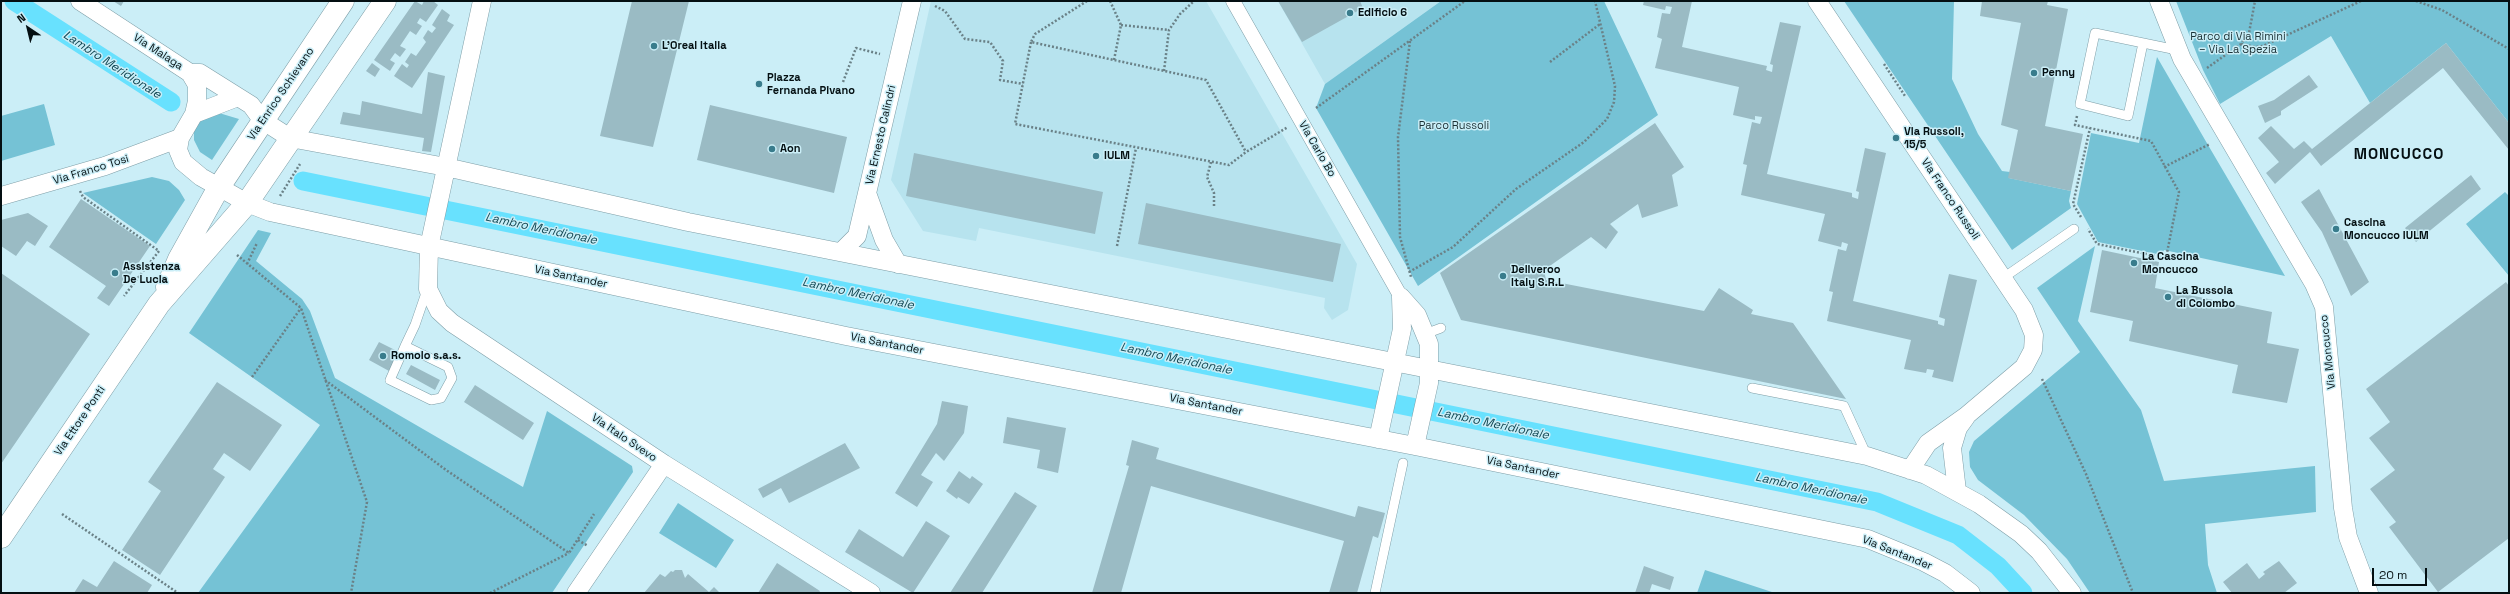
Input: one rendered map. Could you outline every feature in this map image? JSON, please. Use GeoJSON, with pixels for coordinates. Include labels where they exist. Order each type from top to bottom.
{"type":"FeatureCollection","features":[{"type":"Feature","properties":{"kind":"street","name":"Via Malaga"},"geometry":{"type":"LineString","coordinates":[[80,1],[190,73],[200,73],[251,105],[262,120],[290,138]]}},
{"type":"Feature","properties":{"kind":"street","name":"Via Enrico Schievano"},"geometry":{"type":"LineString","coordinates":[[219,187],[262,120],[343,1]]}},
{"type":"Feature","properties":{"kind":"street"},"geometry":{"type":"LineString","coordinates":[[385,1],[290,138],[444,175],[982,280],[1430,376],[1867,456],[1910,470],[1957,491],[2021,534],[2060,575],[2072,593]]}},
{"type":"Feature","properties":{"kind":"street"},"geometry":{"type":"LineString","coordinates":[[430,240],[482,1]]}},
{"type":"Feature","properties":{"kind":"street","name":"Via Ernesto Calindri"},"geometry":{"type":"LineString","coordinates":[[898,264],[884,240],[867,193],[912,1]]}},
{"type":"Feature","properties":{"kind":"street","name":"Via Carlo Bo"},"geometry":{"type":"LineString","coordinates":[[1233,1],[1401,297],[1433,331],[1429,344],[1430,376],[1416,440]]}},
{"type":"Feature","properties":{"kind":"street","name":"Via Franco Russoli"},"geometry":{"type":"LineString","coordinates":[[1817,1],[2003,278],[2028,318],[2034,335],[2033,350],[2030,358],[2019,373],[1966,416],[1928,443],[1910,470]]}},
{"type":"Feature","properties":{"kind":"street","name":"Via Moncucco"},"geometry":{"type":"LineString","coordinates":[[2159,1],[2177,50],[2314,284],[2324,307],[2343,508],[2348,537],[2369,593]]}},
{"type":"Feature","properties":{"kind":"street"},"geometry":{"type":"LineString","coordinates":[[180,138],[194,114],[197,101],[197,85],[190,73]]}},
{"type":"Feature","properties":{"kind":"street"},"geometry":{"type":"LineString","coordinates":[[194,114],[238,97]]}},
{"type":"Feature","properties":{"kind":"street","name":"Via Santander"},"geometry":{"type":"LineString","coordinates":[[180,138],[178,150],[183,162],[219,187],[247,203],[270,212],[430,240],[846,336],[1416,440],[1868,539],[1924,562],[1945,573],[1971,593]]}},
{"type":"Feature","properties":{"kind":"street","name":"Via Franco Tosi"},"geometry":{"type":"LineString","coordinates":[[1,196],[105,166],[180,138]]}},
{"type":"Feature","properties":{"kind":"street","name":"Via Ettore Ponti"},"geometry":{"type":"LineString","coordinates":[[1,537],[159,304],[247,203],[290,138]]}},
{"type":"Feature","properties":{"kind":"street","name":"Via Ettore Ponti"},"geometry":{"type":"LineString","coordinates":[[159,304],[179,259],[219,187]]}},
{"type":"Feature","properties":{"kind":"street"},"geometry":{"type":"LineString","coordinates":[[841,252],[856,237],[867,193]]}},
{"type":"Feature","properties":{"kind":"street","name":"Via Italo Svevo"},"geometry":{"type":"LineString","coordinates":[[430,240],[428,289],[439,311],[452,323],[664,464],[871,593]]}},
{"type":"Feature","properties":{"kind":"street","name":"Via Carlo Bo"},"geometry":{"type":"LineString","coordinates":[[1379,433],[1392,368],[1402,329],[1401,297]]}},
{"type":"Feature","properties":{"kind":"street","name":"Via Franco Russoli"},"geometry":{"type":"LineString","coordinates":[[1957,491],[1952,448],[1958,428],[1966,416]]}},
{"type":"Feature","properties":{"kind":"street"},"geometry":{"type":"LineString","coordinates":[[576,593],[664,464]]}},
{"type":"Feature","properties":{"kind":"lane"},"geometry":{"type":"LineString","coordinates":[[2143,43],[2128,116],[2080,104],[2095,33],[2177,50]]}},
{"type":"Feature","properties":{"kind":"lane"},"geometry":{"type":"LineString","coordinates":[[2003,278],[2074,229]]}},
{"type":"Feature","properties":{"kind":"lane"},"geometry":{"type":"LineString","coordinates":[[404,346],[448,367],[452,378],[440,398],[431,400],[390,380],[404,346],[415,325],[428,289]]}},
{"type":"Feature","properties":{"kind":"lane"},"geometry":{"type":"LineString","coordinates":[[1752,388],[1844,406],[1867,456]]}},
{"type":"Feature","properties":{"kind":"lane"},"geometry":{"type":"LineString","coordinates":[[1375,593],[1403,463]]}},
{"type":"Feature","properties":{"kind":"path"},"geometry":{"type":"LineString","coordinates":[[1087,1],[1035,34],[1031,42],[1016,124],[1229,165],[1246,152],[1282,132]]}},
{"type":"Feature","properties":{"kind":"path"},"geometry":{"type":"LineString","coordinates":[[1110,1],[1121,25],[1114,60]]}},
{"type":"Feature","properties":{"kind":"path"},"geometry":{"type":"LineString","coordinates":[[1164,71],[1169,30],[1180,14],[1194,1]]}},
{"type":"Feature","properties":{"kind":"path"},"geometry":{"type":"LineString","coordinates":[[1316,108],[1465,1]]}},
{"type":"Feature","properties":{"kind":"path"},"geometry":{"type":"LineString","coordinates":[[1409,272],[1453,246],[1516,188],[1584,142],[1607,119],[1614,102],[1615,86],[1595,1]]}},
{"type":"Feature","properties":{"kind":"path"},"geometry":{"type":"LineString","coordinates":[[2203,70],[2241,44],[2249,34],[2254,1]]}},
{"type":"Feature","properties":{"kind":"path"},"geometry":{"type":"LineString","coordinates":[[2241,44],[2255,47],[2264,46],[2361,1]]}},
{"type":"Feature","properties":{"kind":"path"},"geometry":{"type":"LineString","coordinates":[[2416,1],[2442,10],[2509,49]]}},
{"type":"Feature","properties":{"kind":"path"},"geometry":{"type":"LineString","coordinates":[[935,6],[945,11],[965,39],[990,42],[1003,61],[1000,80],[1023,84]]}},
{"type":"Feature","properties":{"kind":"path"},"geometry":{"type":"LineString","coordinates":[[1550,62],[1600,24]]}},
{"type":"Feature","properties":{"kind":"path"},"geometry":{"type":"LineString","coordinates":[[1121,25],[1169,30]]}},
{"type":"Feature","properties":{"kind":"path"},"geometry":{"type":"LineString","coordinates":[[1410,41],[1398,137],[1400,237],[1411,277]]}},
{"type":"Feature","properties":{"kind":"path"},"geometry":{"type":"LineString","coordinates":[[1031,42],[1206,80],[1246,152]]}},
{"type":"Feature","properties":{"kind":"path"},"geometry":{"type":"LineString","coordinates":[[843,82],[856,48],[880,54]]}},
{"type":"Feature","properties":{"kind":"path"},"geometry":{"type":"LineString","coordinates":[[1884,64],[1905,96]]}},
{"type":"Feature","properties":{"kind":"path"},"geometry":{"type":"LineString","coordinates":[[2080,104],[2074,125],[2090,128],[2150,140],[2179,192],[2166,258],[2097,244],[2073,204],[2090,128]]}},
{"type":"Feature","properties":{"kind":"path"},"geometry":{"type":"LineString","coordinates":[[2164,167],[2212,143]]}},
{"type":"Feature","properties":{"kind":"path"},"geometry":{"type":"LineString","coordinates":[[1117,246],[1136,148]]}},
{"type":"Feature","properties":{"kind":"path"},"geometry":{"type":"LineString","coordinates":[[280,196],[304,158]]}},
{"type":"Feature","properties":{"kind":"path"},"geometry":{"type":"LineString","coordinates":[[1211,162],[1207,177],[1214,193],[1214,207]]}},
{"type":"Feature","properties":{"kind":"path"},"geometry":{"type":"LineString","coordinates":[[80,190],[83,197],[159,251],[124,296]]}},
{"type":"Feature","properties":{"kind":"path"},"geometry":{"type":"LineString","coordinates":[[247,264],[257,243]]}},
{"type":"Feature","properties":{"kind":"path"},"geometry":{"type":"LineString","coordinates":[[238,255],[301,308],[367,502],[351,593]]}},
{"type":"Feature","properties":{"kind":"path"},"geometry":{"type":"LineString","coordinates":[[252,377],[301,308]]}},
{"type":"Feature","properties":{"kind":"path"},"geometry":{"type":"LineString","coordinates":[[2042,379],[2086,474],[2133,593]]}},
{"type":"Feature","properties":{"kind":"path"},"geometry":{"type":"LineString","coordinates":[[325,380],[446,470],[569,553]]}},
{"type":"Feature","properties":{"kind":"path"},"geometry":{"type":"LineString","coordinates":[[62,514],[178,593]]}},
{"type":"Feature","properties":{"kind":"path"},"geometry":{"type":"LineString","coordinates":[[490,593],[569,553],[594,514]]}},
{"type":"Feature","properties":{"kind":"path"},"geometry":{"type":"LineString","coordinates":[[578,540],[585,544]]}},
{"type":"Feature","properties":{"kind":"shaded area","name":"IULM"},"geometry":{"type":"Polygon","coordinates":[[[931,1],[1206,1],[1357,264],[1348,310],[1332,320],[1324,308],[1325,298],[979,228],[976,241],[923,231],[891,180],[931,1]]]}},
{"type":"Feature","properties":{"kind":"shaded area"},"geometry":{"type":"Polygon","coordinates":[[[1278,1],[1441,1],[1325,84],[1278,1]]]}},
{"type":"Feature","properties":{"kind":"green space","name":"Parco Russoli"},"geometry":{"type":"Polygon","coordinates":[[[1441,1],[1604,1],[1658,115],[1418,286],[1316,108],[1325,84],[1441,1]]]}},
{"type":"Feature","properties":{"kind":"green space"},"geometry":{"type":"Polygon","coordinates":[[[1844,1],[1954,1],[1952,79],[1978,134],[2002,171],[2010,172],[2009,178],[2071,191],[2069,201],[2071,208],[2012,250],[1844,1]]]}},
{"type":"Feature","properties":{"kind":"green space","name":"Parco di Via Rimini – Via La Spezia"},"geometry":{"type":"Polygon","coordinates":[[[2176,1],[2509,1],[2509,123],[2446,43],[2370,103],[2331,36],[2220,104],[2203,70],[2176,1]]]}},
{"type":"Feature","properties":{"kind":"green space"},"geometry":{"type":"Polygon","coordinates":[[[2157,57],[2285,276],[2164,250],[2162,255],[2098,242],[2077,204],[2091,133],[2139,143],[2157,57]]]}},
{"type":"Feature","properties":{"kind":"green space"},"geometry":{"type":"Polygon","coordinates":[[[44,104],[55,145],[1,161],[1,116],[44,104]]]}},
{"type":"Feature","properties":{"kind":"green space"},"geometry":{"type":"Polygon","coordinates":[[[219,113],[239,119],[212,160],[200,152],[194,140],[194,129],[198,121],[219,113]]]}},
{"type":"Feature","properties":{"kind":"green space"},"geometry":{"type":"Polygon","coordinates":[[[152,177],[169,181],[179,190],[185,200],[156,244],[83,193],[152,177]]]}},
{"type":"Feature","properties":{"kind":"green space"},"geometry":{"type":"Polygon","coordinates":[[[2505,192],[2509,196],[2509,276],[2466,224],[2505,192]]]}},
{"type":"Feature","properties":{"kind":"green space"},"geometry":{"type":"Polygon","coordinates":[[[258,230],[271,233],[256,261],[302,299],[310,311],[335,378],[523,487],[547,411],[632,466],[633,472],[552,593],[198,593],[320,425],[189,333],[258,230]]]}},
{"type":"Feature","properties":{"kind":"green space"},"geometry":{"type":"Polygon","coordinates":[[[2095,246],[2078,321],[2141,410],[2164,481],[2315,466],[2316,512],[2205,524],[2208,565],[2217,593],[2090,593],[2067,559],[2024,515],[1978,480],[1970,467],[1969,452],[1974,441],[2080,352],[2037,288],[2095,246]]]}},
{"type":"Feature","properties":{"kind":"green space"},"geometry":{"type":"Polygon","coordinates":[[[678,503],[734,540],[716,568],[659,533],[678,503]]]}},
{"type":"Feature","properties":{"kind":"green space"},"geometry":{"type":"Polygon","coordinates":[[[1705,570],[1775,593],[1697,593],[1705,570]]]}},
{"type":"Feature","properties":{"kind":"building"},"geometry":{"type":"Polygon","coordinates":[[[113,1],[124,1],[121,6],[113,1]]]}},
{"type":"Feature","properties":{"kind":"building"},"geometry":{"type":"Polygon","coordinates":[[[415,1],[422,5],[424,1],[433,1],[438,5],[426,22],[420,18],[417,23],[422,26],[416,35],[410,31],[400,46],[406,49],[400,57],[395,53],[390,60],[395,63],[390,71],[374,60],[415,1]]]}},
{"type":"Feature","properties":{"kind":"building"},"geometry":{"type":"Polygon","coordinates":[[[632,1],[689,1],[653,147],[600,136],[632,1]]]}},
{"type":"Feature","properties":{"kind":"building"},"geometry":{"type":"Polygon","coordinates":[[[1278,1],[1360,1],[1363,8],[1302,42],[1278,1]]]}},
{"type":"Feature","properties":{"kind":"building"},"geometry":{"type":"Polygon","coordinates":[[[1644,1],[1692,1],[1682,47],[1767,66],[1766,70],[1772,72],[1773,65],[1770,64],[1780,22],[1801,26],[1767,174],[1852,193],[1852,197],[1858,199],[1859,192],[1856,191],[1865,148],[1886,153],[1853,301],[1938,321],[1938,324],[1944,326],[1945,319],[1939,317],[1949,274],[1977,280],[1953,382],[1932,377],[1934,370],[1927,369],[1926,373],[1904,369],[1911,340],[1827,321],[1833,292],[1829,291],[1838,249],[1846,251],[1848,244],[1842,242],[1841,247],[1818,241],[1825,214],[1741,195],[1747,165],[1743,164],[1752,122],[1760,124],[1762,117],[1755,116],[1755,120],[1733,115],[1739,87],[1655,68],[1662,39],[1657,37],[1662,13],[1670,14],[1672,7],[1666,6],[1665,10],[1643,5],[1644,1]]]}},
{"type":"Feature","properties":{"kind":"building"},"geometry":{"type":"Polygon","coordinates":[[[1982,1],[2048,1],[2047,5],[2068,9],[2045,126],[2083,134],[2071,191],[2008,178],[2018,130],[2001,125],[2021,23],[1980,16],[1982,1]]]}},
{"type":"Feature","properties":{"kind":"building"},"geometry":{"type":"Polygon","coordinates":[[[442,9],[450,15],[447,21],[454,25],[412,88],[394,76],[402,64],[407,68],[409,65],[405,62],[411,53],[416,56],[426,42],[423,38],[428,30],[432,33],[436,28],[432,25],[442,9]]]}},
{"type":"Feature","properties":{"kind":"building"},"geometry":{"type":"Polygon","coordinates":[[[2446,43],[2509,123],[2509,150],[2443,68],[2321,166],[2310,152],[2275,184],[2266,173],[2279,162],[2258,138],[2271,126],[2294,149],[2304,141],[2312,149],[2446,43]]]}},
{"type":"Feature","properties":{"kind":"building"},"geometry":{"type":"Polygon","coordinates":[[[372,63],[380,69],[375,77],[366,71],[372,63]]]}},
{"type":"Feature","properties":{"kind":"building"},"geometry":{"type":"Polygon","coordinates":[[[428,72],[445,76],[431,152],[422,151],[424,138],[340,124],[343,112],[360,115],[362,101],[422,114],[428,72]]]}},
{"type":"Feature","properties":{"kind":"building"},"geometry":{"type":"Polygon","coordinates":[[[2309,75],[2318,87],[2281,111],[2281,115],[2265,123],[2258,106],[2274,100],[2309,75]]]}},
{"type":"Feature","properties":{"kind":"building","name":"Aon"},"geometry":{"type":"Polygon","coordinates":[[[710,105],[847,137],[834,193],[697,160],[710,105]]]}},
{"type":"Feature","properties":{"kind":"building"},"geometry":{"type":"Polygon","coordinates":[[[1655,123],[1684,167],[1672,175],[1678,206],[1642,218],[1638,204],[1610,224],[1618,232],[1606,249],[1591,237],[1544,270],[1546,280],[1704,311],[1719,288],[1753,310],[1751,314],[1793,323],[1846,399],[1461,320],[1440,273],[1655,123]]]}},
{"type":"Feature","properties":{"kind":"building"},"geometry":{"type":"Polygon","coordinates":[[[914,153],[1103,192],[1095,234],[906,196],[914,153]]]}},
{"type":"Feature","properties":{"kind":"building"},"geometry":{"type":"Polygon","coordinates":[[[2471,175],[2481,189],[2416,242],[2405,228],[2471,175]]]}},
{"type":"Feature","properties":{"kind":"building"},"geometry":{"type":"Polygon","coordinates":[[[2319,189],[2369,282],[2351,296],[2322,232],[2301,202],[2319,189]]]}},
{"type":"Feature","properties":{"kind":"building"},"geometry":{"type":"Polygon","coordinates":[[[81,199],[150,246],[109,306],[97,298],[106,286],[49,247],[81,199]]]}},
{"type":"Feature","properties":{"kind":"building"},"geometry":{"type":"Polygon","coordinates":[[[1146,203],[1341,244],[1333,282],[1138,244],[1146,203]]]}},
{"type":"Feature","properties":{"kind":"building"},"geometry":{"type":"Polygon","coordinates":[[[28,213],[48,226],[35,246],[27,241],[16,256],[1,246],[1,220],[28,213]]]}},
{"type":"Feature","properties":{"kind":"building"},"geometry":{"type":"Polygon","coordinates":[[[2102,250],[2159,262],[2155,288],[2272,312],[2267,343],[2299,349],[2287,403],[2232,393],[2238,365],[2129,341],[2133,321],[2090,312],[2102,250]]]}},
{"type":"Feature","properties":{"kind":"building"},"geometry":{"type":"Polygon","coordinates":[[[1,273],[90,334],[1,464],[1,273]]]}},
{"type":"Feature","properties":{"kind":"building"},"geometry":{"type":"Polygon","coordinates":[[[2506,282],[2509,286],[2509,538],[2438,592],[2389,527],[2396,522],[2370,489],[2395,470],[2369,438],[2390,422],[2366,389],[2506,282]]]}},
{"type":"Feature","properties":{"kind":"building"},"geometry":{"type":"Polygon","coordinates":[[[379,342],[399,352],[389,371],[369,360],[379,342]]]}},
{"type":"Feature","properties":{"kind":"building"},"geometry":{"type":"Polygon","coordinates":[[[411,365],[440,380],[435,390],[406,374],[411,365]]]}},
{"type":"Feature","properties":{"kind":"building"},"geometry":{"type":"Polygon","coordinates":[[[217,382],[282,425],[250,471],[224,453],[213,469],[225,477],[160,575],[122,550],[161,491],[148,482],[217,382]]]}},
{"type":"Feature","properties":{"kind":"building"},"geometry":{"type":"Polygon","coordinates":[[[475,385],[534,423],[523,440],[464,402],[475,385]]]}},
{"type":"Feature","properties":{"kind":"building"},"geometry":{"type":"Polygon","coordinates":[[[942,401],[968,406],[964,433],[944,461],[936,453],[921,475],[933,482],[917,507],[895,493],[937,424],[942,401]]]}},
{"type":"Feature","properties":{"kind":"building"},"geometry":{"type":"Polygon","coordinates":[[[1007,417],[1066,428],[1058,473],[1037,468],[1040,450],[1003,443],[1007,417]]]}},
{"type":"Feature","properties":{"kind":"building"},"geometry":{"type":"Polygon","coordinates":[[[1132,440],[1159,448],[1156,459],[1355,517],[1358,506],[1385,513],[1378,538],[1373,536],[1357,593],[1329,593],[1344,541],[1151,486],[1121,593],[1092,593],[1129,466],[1126,465],[1132,440]]]}},
{"type":"Feature","properties":{"kind":"building"},"geometry":{"type":"Polygon","coordinates":[[[845,443],[860,468],[789,503],[781,488],[763,498],[758,489],[845,443]]]}},
{"type":"Feature","properties":{"kind":"building"},"geometry":{"type":"Polygon","coordinates":[[[959,471],[970,479],[972,476],[983,484],[969,504],[958,497],[957,499],[946,491],[959,471]]]}},
{"type":"Feature","properties":{"kind":"building"},"geometry":{"type":"Polygon","coordinates":[[[1015,492],[1037,506],[982,593],[950,593],[1015,492]]]}},
{"type":"Feature","properties":{"kind":"building"},"geometry":{"type":"Polygon","coordinates":[[[926,521],[950,536],[913,593],[845,552],[859,529],[903,557],[926,521]]]}},
{"type":"Feature","properties":{"kind":"building"},"geometry":{"type":"Polygon","coordinates":[[[114,561],[152,585],[147,593],[74,593],[83,579],[97,587],[114,561]]]}},
{"type":"Feature","properties":{"kind":"building"},"geometry":{"type":"Polygon","coordinates":[[[2279,561],[2297,583],[2284,593],[2232,593],[2223,582],[2247,563],[2259,579],[2265,574],[2263,572],[2279,561]]]}},
{"type":"Feature","properties":{"kind":"building"},"geometry":{"type":"Polygon","coordinates":[[[777,563],[820,591],[819,593],[758,593],[777,563]]]}},
{"type":"Feature","properties":{"kind":"building"},"geometry":{"type":"Polygon","coordinates":[[[1644,566],[1674,577],[1670,590],[1652,584],[1649,593],[1635,593],[1644,566]]]}},
{"type":"Feature","properties":{"kind":"building"},"geometry":{"type":"Polygon","coordinates":[[[675,570],[682,570],[685,578],[688,574],[709,592],[714,587],[720,593],[644,593],[660,574],[665,577],[671,571],[673,572],[675,570]]]}},
{"type":"Feature","properties":{"kind":"waterway","name":"Lambro Meridionale"},"geometry":{"type":"LineString","coordinates":[[14,1],[171,102]]}},
{"type":"Feature","properties":{"kind":"waterway","name":"Lambro Meridionale"},"geometry":{"type":"LineString","coordinates":[[303,181],[1877,502],[1958,535],[1998,566],[2023,593]]}},
{"type":"Feature","properties":{"kind":"place","name":"Edificio 6"},"geometry":{"type":"Point","coordinates":[1350,13]}},
{"type":"Feature","properties":{"kind":"place","name":"L'Oreal Italia"},"geometry":{"type":"Point","coordinates":[654,46]}},
{"type":"Feature","properties":{"kind":"place","name":"Penny"},"geometry":{"type":"Point","coordinates":[2034,73]}},
{"type":"Feature","properties":{"kind":"place","name":"Piazza Fernanda Pivano"},"geometry":{"type":"Point","coordinates":[759,84]}},
{"type":"Feature","properties":{"kind":"place","name":"Via Russoli, 15/5"},"geometry":{"type":"Point","coordinates":[1896,138]}},
{"type":"Feature","properties":{"kind":"place","name":"Aon"},"geometry":{"type":"Point","coordinates":[772,149]}},
{"type":"Feature","properties":{"kind":"place","name":"IULM"},"geometry":{"type":"Point","coordinates":[1096,156]}},
{"type":"Feature","properties":{"kind":"place","name":"Cascina Moncucco IULM"},"geometry":{"type":"Point","coordinates":[2336,229]}},
{"type":"Feature","properties":{"kind":"place","name":"La Cascina Moncucco"},"geometry":{"type":"Point","coordinates":[2134,263]}},
{"type":"Feature","properties":{"kind":"place","name":"Assistenza De Lucia"},"geometry":{"type":"Point","coordinates":[115,273]}},
{"type":"Feature","properties":{"kind":"place","name":"Deliveroo Italy S.R.L"},"geometry":{"type":"Point","coordinates":[1503,276]}},
{"type":"Feature","properties":{"kind":"place","name":"La Bussola di Colombo"},"geometry":{"type":"Point","coordinates":[2168,297]}},
{"type":"Feature","properties":{"kind":"place","name":"Romolo s.a.s."},"geometry":{"type":"Point","coordinates":[383,356]}},
{"type":"Feature","properties":{"kind":"district","name":"MONCUCCO"},"geometry":{"type":"Point","coordinates":[2399,155]}}]}
